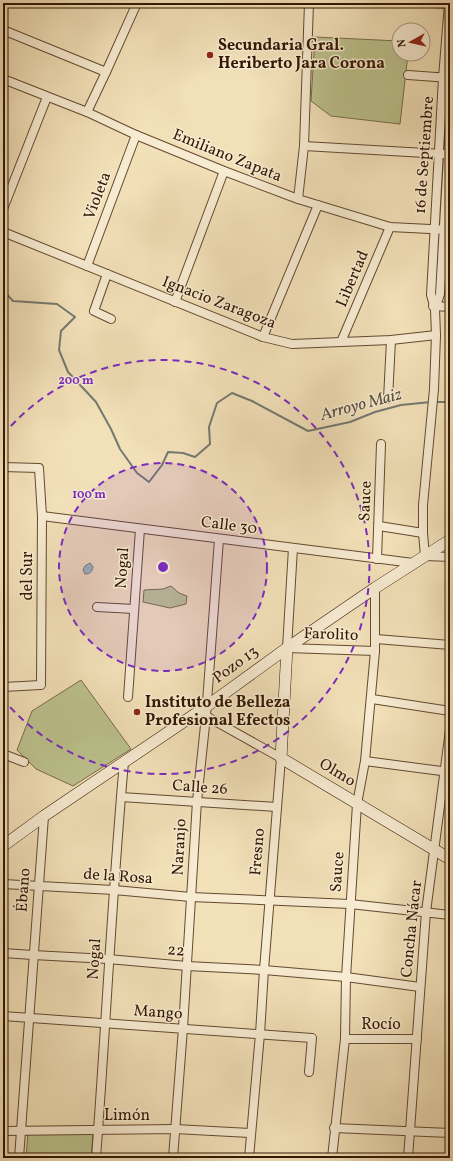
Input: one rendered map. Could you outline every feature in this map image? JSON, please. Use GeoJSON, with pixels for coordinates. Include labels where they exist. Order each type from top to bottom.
{"type":"FeatureCollection","features":[{"type":"Feature","properties":{"kind":"main road","name":"Pozo 13"},"geometry":{"type":"LineString","coordinates":[[3,846],[44,816],[124,762],[206,711],[287,648],[375,588],[450,540]]}},
{"type":"Feature","properties":{"kind":"main road","name":"Fresno"},"geometry":{"type":"LineString","coordinates":[[281,758],[287,648]]}},
{"type":"Feature","properties":{"kind":"main road","name":"Olmo"},"geometry":{"type":"LineString","coordinates":[[281,758],[450,859]]}},
{"type":"Feature","properties":{"kind":"street"},"geometry":{"type":"LineString","coordinates":[[87,112],[106,72],[135,3]]}},
{"type":"Feature","properties":{"kind":"street"},"geometry":{"type":"LineString","coordinates":[[298,199],[304,146],[309,3]]}},
{"type":"Feature","properties":{"kind":"street"},"geometry":{"type":"LineString","coordinates":[[432,3],[450,4]]}},
{"type":"Feature","properties":{"kind":"street","name":"16 de Septiembre"},"geometry":{"type":"LineString","coordinates":[[425,556],[423,505],[432,427],[436,335],[435,307],[431,295],[439,154],[447,78],[450,4]]}},
{"type":"Feature","properties":{"kind":"street"},"geometry":{"type":"LineString","coordinates":[[3,30],[106,72]]}},
{"type":"Feature","properties":{"kind":"street"},"geometry":{"type":"LineString","coordinates":[[408,75],[447,78]]}},
{"type":"Feature","properties":{"kind":"street","name":"Emiliano Zapata"},"geometry":{"type":"LineString","coordinates":[[3,79],[87,112],[136,135],[224,171],[318,206],[390,227],[446,230]]}},
{"type":"Feature","properties":{"kind":"street"},"geometry":{"type":"LineString","coordinates":[[3,209],[47,97]]}},
{"type":"Feature","properties":{"kind":"street","name":"16 de Septiembre"},"geometry":{"type":"LineString","coordinates":[[435,307],[440,294],[446,230],[450,123]]}},
{"type":"Feature","properties":{"kind":"street","name":"Violeta"},"geometry":{"type":"LineString","coordinates":[[87,266],[136,135]]}},
{"type":"Feature","properties":{"kind":"street"},"geometry":{"type":"LineString","coordinates":[[304,146],[449,154]]}},
{"type":"Feature","properties":{"kind":"street"},"geometry":{"type":"LineString","coordinates":[[175,302],[224,171]]}},
{"type":"Feature","properties":{"kind":"street"},"geometry":{"type":"LineString","coordinates":[[263,338],[318,206]]}},
{"type":"Feature","properties":{"kind":"street","name":"Libertad"},"geometry":{"type":"LineString","coordinates":[[341,342],[390,227]]}},
{"type":"Feature","properties":{"kind":"street","name":"Ignacio Zaragoza"},"geometry":{"type":"LineString","coordinates":[[3,232],[263,338],[292,344],[391,340],[436,335]]}},
{"type":"Feature","properties":{"kind":"street"},"geometry":{"type":"LineString","coordinates":[[107,274],[94,311],[111,319]]}},
{"type":"Feature","properties":{"kind":"street"},"geometry":{"type":"LineString","coordinates":[[435,307],[450,307]]}},
{"type":"Feature","properties":{"kind":"street"},"geometry":{"type":"LineString","coordinates":[[388,399],[391,340]]}},
{"type":"Feature","properties":{"kind":"street","name":"Sauce"},"geometry":{"type":"LineString","coordinates":[[377,559],[381,444]]}},
{"type":"Feature","properties":{"kind":"street","name":"del Sur"},"geometry":{"type":"LineString","coordinates":[[3,467],[39,468],[42,516],[41,685],[3,687]]}},
{"type":"Feature","properties":{"kind":"street","name":"Calle 30"},"geometry":{"type":"LineString","coordinates":[[42,516],[413,563]]}},
{"type":"Feature","properties":{"kind":"street"},"geometry":{"type":"LineString","coordinates":[[379,526],[423,533]]}},
{"type":"Feature","properties":{"kind":"street","name":"Nogal"},"geometry":{"type":"LineString","coordinates":[[128,697],[140,529]]}},
{"type":"Feature","properties":{"kind":"street","name":"Naranjo"},"geometry":{"type":"LineString","coordinates":[[173,1158],[183,1028],[197,801],[206,711],[219,539]]}},
{"type":"Feature","properties":{"kind":"street","name":"Fresno"},"geometry":{"type":"LineString","coordinates":[[287,648],[293,548]]}},
{"type":"Feature","properties":{"kind":"street"},"geometry":{"type":"LineString","coordinates":[[425,556],[450,557]]}},
{"type":"Feature","properties":{"kind":"street","name":"Sauce"},"geometry":{"type":"LineString","coordinates":[[332,1158],[334,1128],[345,1039],[346,977],[357,804],[365,760],[372,699],[376,639],[375,588]]}},
{"type":"Feature","properties":{"kind":"street","name":"Nogal"},"geometry":{"type":"LineString","coordinates":[[98,607],[134,609]]}},
{"type":"Feature","properties":{"kind":"street"},"geometry":{"type":"LineString","coordinates":[[376,639],[450,645]]}},
{"type":"Feature","properties":{"kind":"street","name":"Farolito"},"geometry":{"type":"LineString","coordinates":[[287,648],[375,651]]}},
{"type":"Feature","properties":{"kind":"street"},"geometry":{"type":"LineString","coordinates":[[372,699],[450,711]]}},
{"type":"Feature","properties":{"kind":"street","name":"Olmo"},"geometry":{"type":"LineString","coordinates":[[206,711],[281,758]]}},
{"type":"Feature","properties":{"kind":"street","name":"Concha Nácar"},"geometry":{"type":"LineString","coordinates":[[408,1158],[426,912],[448,772],[450,730]]}},
{"type":"Feature","properties":{"kind":"street"},"geometry":{"type":"LineString","coordinates":[[3,754],[24,762]]}},
{"type":"Feature","properties":{"kind":"street","name":"Fresno"},"geometry":{"type":"LineString","coordinates":[[249,1158],[281,758]]}},
{"type":"Feature","properties":{"kind":"street"},"geometry":{"type":"LineString","coordinates":[[365,760],[448,772]]}},
{"type":"Feature","properties":{"kind":"street","name":"Nogal"},"geometry":{"type":"LineString","coordinates":[[96,1158],[106,1024],[108,959],[124,762]]}},
{"type":"Feature","properties":{"kind":"street","name":"Calle 26"},"geometry":{"type":"LineString","coordinates":[[121,797],[277,807]]}},
{"type":"Feature","properties":{"kind":"street","name":"Ébano"},"geometry":{"type":"LineString","coordinates":[[19,1158],[22,1131],[28,1017],[44,816]]}},
{"type":"Feature","properties":{"kind":"street","name":"de la Rosa"},"geometry":{"type":"LineString","coordinates":[[3,884],[114,890],[191,897],[350,904],[450,915]]}},
{"type":"Feature","properties":{"kind":"street","name":"22"},"geometry":{"type":"LineString","coordinates":[[3,953],[264,970],[346,977],[420,987]]}},
{"type":"Feature","properties":{"kind":"street","name":"Mango"},"geometry":{"type":"LineString","coordinates":[[3,1016],[312,1038],[309,1072]]}},
{"type":"Feature","properties":{"kind":"street","name":"Rocío"},"geometry":{"type":"LineString","coordinates":[[345,1039],[417,1039]]}},
{"type":"Feature","properties":{"kind":"street"},"geometry":{"type":"LineString","coordinates":[[334,1128],[450,1133]]}},
{"type":"Feature","properties":{"kind":"street","name":"Limón"},"geometry":{"type":"LineString","coordinates":[[3,1131],[175,1129],[250,1133]]}},
{"type":"Feature","properties":{"kind":"green space"},"geometry":{"type":"Polygon","coordinates":[[[315,37],[391,41],[391,62],[407,62],[400,124],[331,116],[311,101],[315,37]]]}},
{"type":"Feature","properties":{"kind":"green space"},"geometry":{"type":"Polygon","coordinates":[[[171,586],[179,593],[187,596],[186,604],[170,608],[143,602],[144,590],[163,589],[171,586]]]}},
{"type":"Feature","properties":{"kind":"green space"},"geometry":{"type":"Polygon","coordinates":[[[81,680],[131,749],[73,786],[36,769],[17,750],[32,711],[81,680]]]}},
{"type":"Feature","properties":{"kind":"green space"},"geometry":{"type":"Polygon","coordinates":[[[28,1132],[93,1134],[91,1158],[26,1158],[28,1132]]]}},
{"type":"Feature","properties":{"kind":"water"},"geometry":{"type":"Polygon","coordinates":[[[90,563],[93,567],[92,570],[85,574],[83,570],[85,566],[90,563]]]}},
{"type":"Feature","properties":{"kind":"waterway","name":"Arroyo Maiz"},"geometry":{"type":"LineString","coordinates":[[3,290],[13,301],[57,304],[75,317],[61,331],[59,350],[68,372],[96,402],[120,449],[137,473],[149,482],[162,465],[168,452],[183,453],[195,457],[210,444],[209,427],[217,403],[232,393],[252,401],[308,431],[350,422],[375,412],[401,405],[431,402]]}},
{"type":"Feature","properties":{"kind":"waterway","name":"Arroyo Maiz"},"geometry":{"type":"LineString","coordinates":[[435,402],[450,402]]}},
{"type":"Feature","properties":{"kind":"place","name":"Secundaria Gral. Heriberto Jara Corona"},"geometry":{"type":"Point","coordinates":[210,55]}},
{"type":"Feature","properties":{"kind":"place","name":"Instituto de Belleza Profesional Efectos"},"geometry":{"type":"Point","coordinates":[137,712]}}]}
